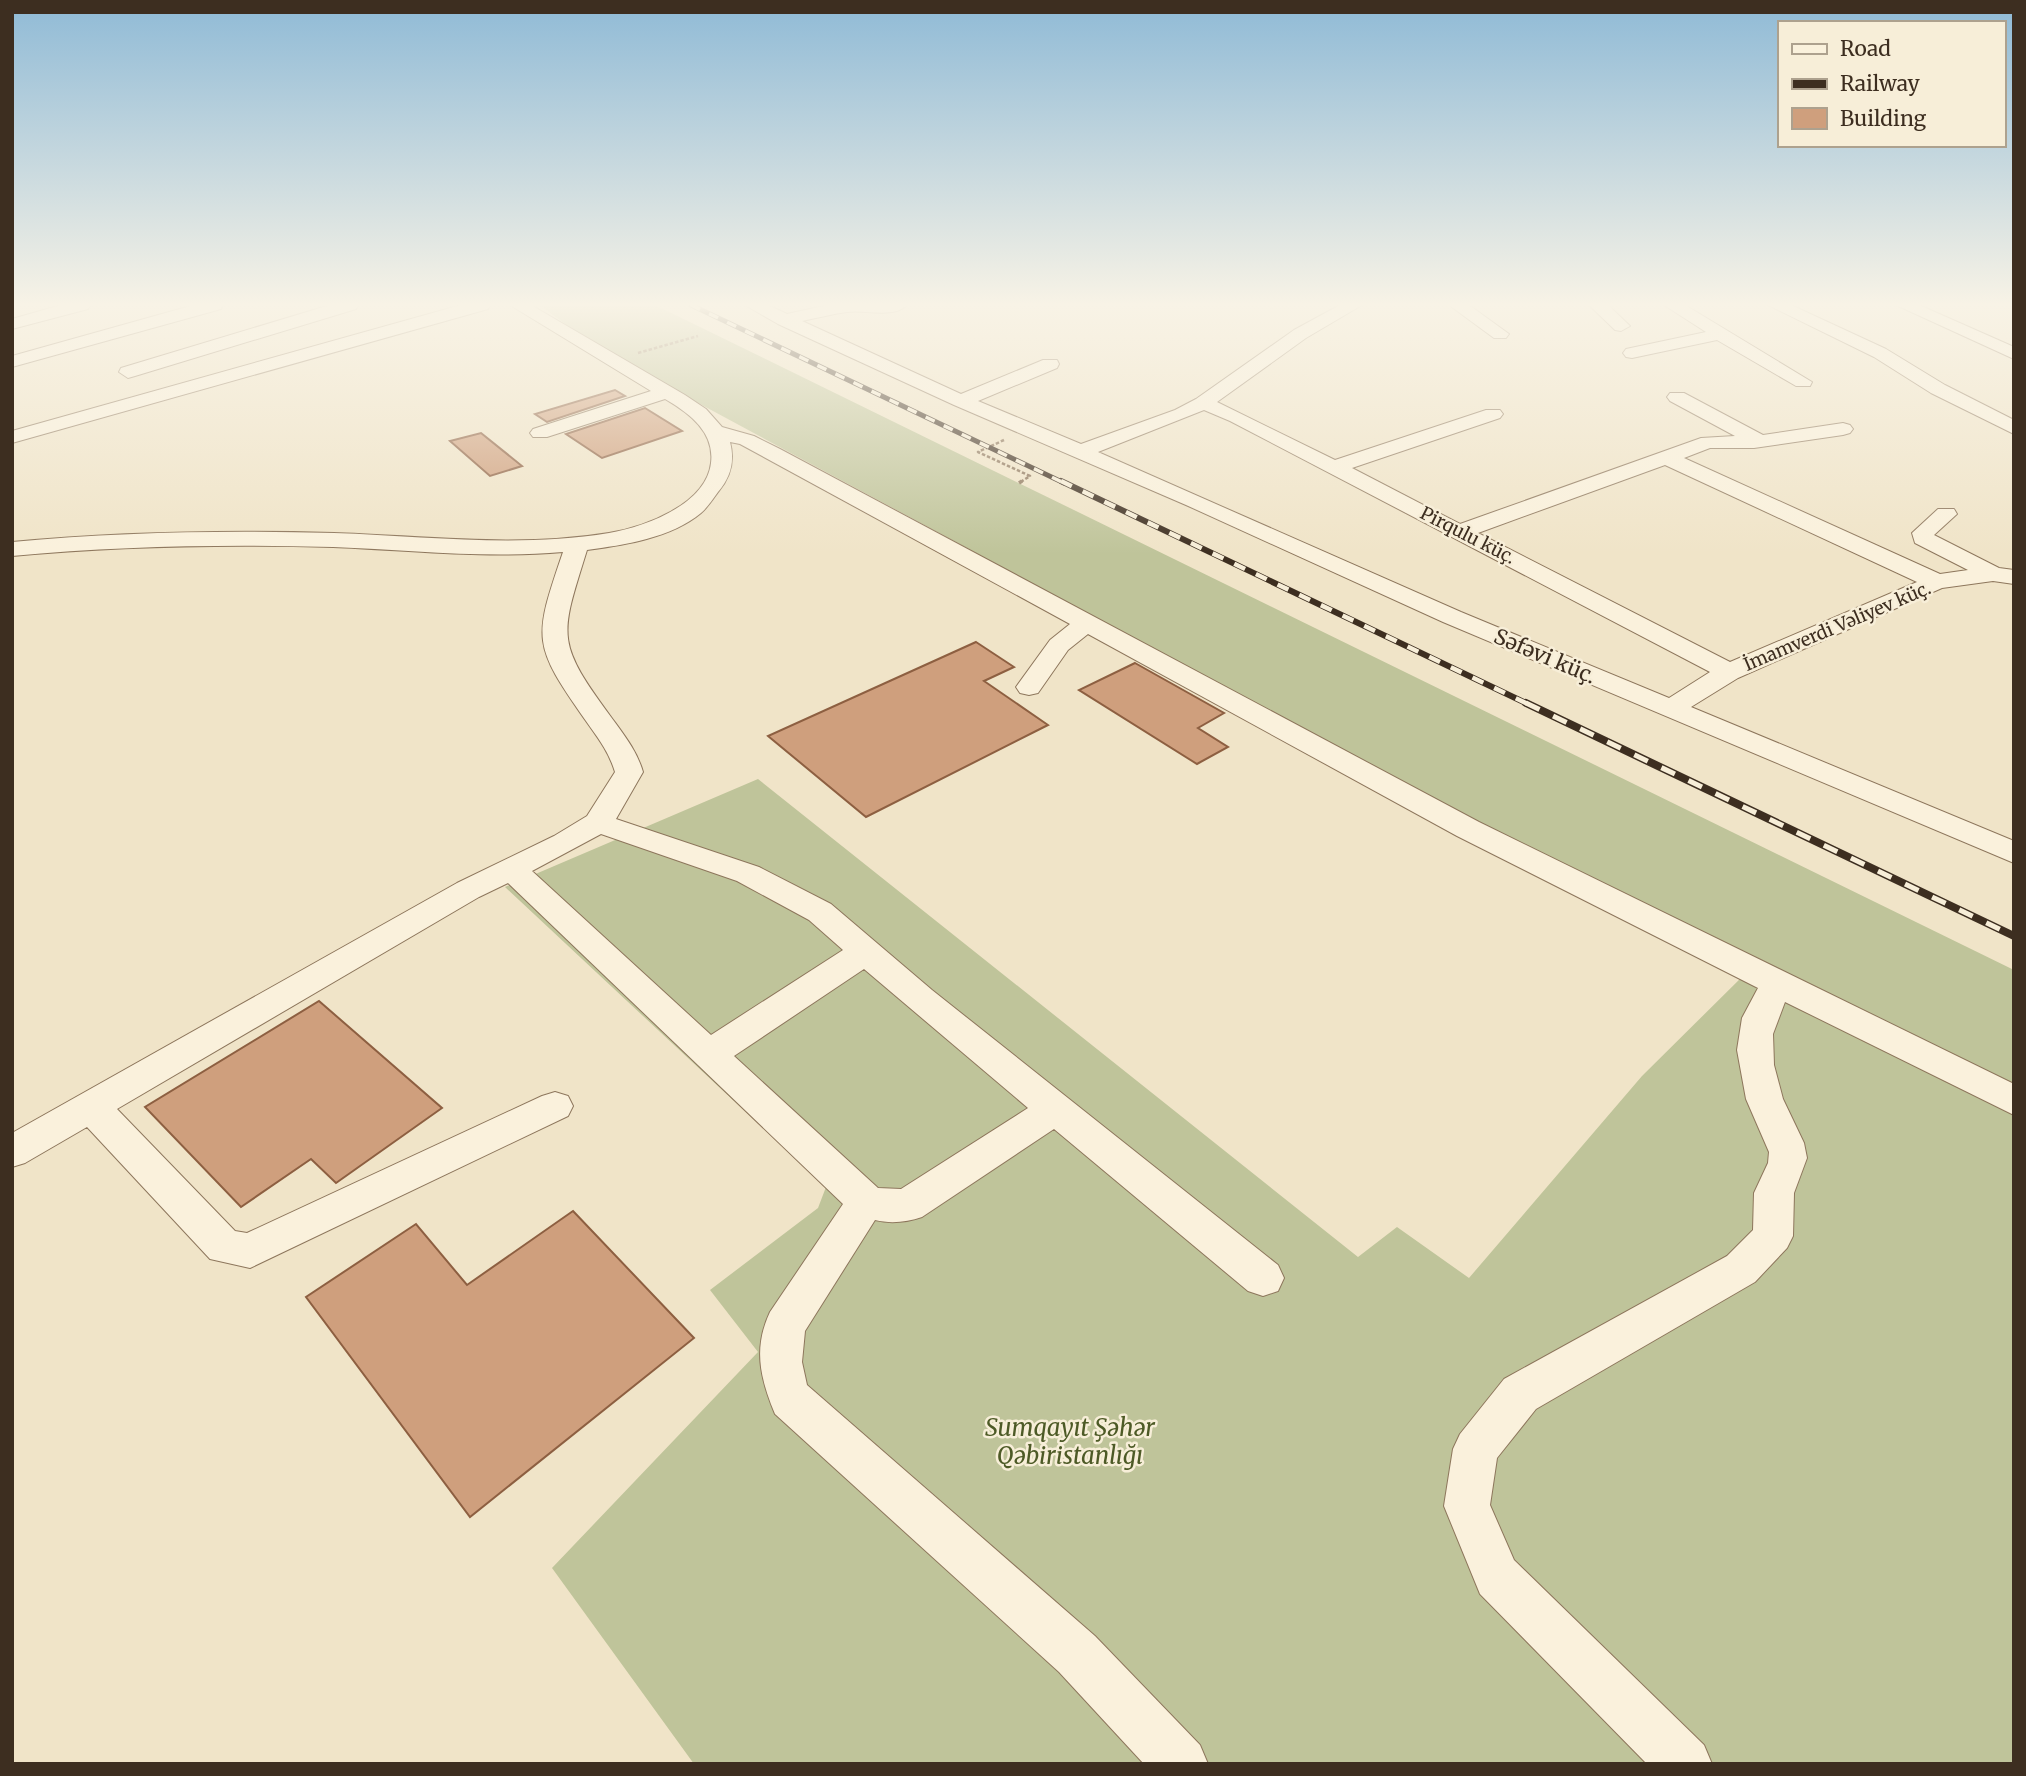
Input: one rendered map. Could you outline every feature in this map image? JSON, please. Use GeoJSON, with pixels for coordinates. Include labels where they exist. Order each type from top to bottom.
{"type":"FeatureCollection","features":[{"type":"Feature","properties":{"kind":"street"},"geometry":{"type":"LineString","coordinates":[[12,437],[188,388]]}},
{"type":"Feature","properties":{"kind":"street"},"geometry":{"type":"LineString","coordinates":[[657,388],[694,411],[715,431],[747,440],[774,453],[1468,829],[2014,1101]]}},
{"type":"Feature","properties":{"kind":"street","name":"Səfəvi küç."},"geometry":{"type":"LineString","coordinates":[[932,388],[1216,510],[1452,617],[2014,853]]}},
{"type":"Feature","properties":{"kind":"street"},"geometry":{"type":"LineString","coordinates":[[961,401],[993,388]]}},
{"type":"Feature","properties":{"kind":"street"},"geometry":{"type":"LineString","coordinates":[[1080,452],[1181,414],[1224,388]]}},
{"type":"Feature","properties":{"kind":"street"},"geometry":{"type":"LineString","coordinates":[[1937,388],[2014,428]]}},
{"type":"Feature","properties":{"kind":"street"},"geometry":{"type":"LineString","coordinates":[[540,433],[666,393]]}},
{"type":"Feature","properties":{"kind":"street"},"geometry":{"type":"LineString","coordinates":[[1677,397],[1760,441]]}},
{"type":"Feature","properties":{"kind":"street","name":"Pirqulu küç."},"geometry":{"type":"LineString","coordinates":[[1203,403],[1237,417],[1461,531],[1729,672]]}},
{"type":"Feature","properties":{"kind":"street"},"geometry":{"type":"LineString","coordinates":[[1334,467],[1493,414]]}},
{"type":"Feature","properties":{"kind":"street"},"geometry":{"type":"LineString","coordinates":[[1461,531],[1708,442],[1760,441],[1843,429]]}},
{"type":"Feature","properties":{"kind":"street"},"geometry":{"type":"LineString","coordinates":[[12,549],[221,539],[505,547],[577,544],[646,532],[678,519],[699,504],[712,490],[720,473],[723,456],[715,431]]}},
{"type":"Feature","properties":{"kind":"street"},"geometry":{"type":"LineString","coordinates":[[1665,457],[1937,582]]}},
{"type":"Feature","properties":{"kind":"street"},"geometry":{"type":"LineString","coordinates":[[1946,514],[1923,533],[1923,538],[2003,575]]}},
{"type":"Feature","properties":{"kind":"street"},"geometry":{"type":"LineString","coordinates":[[12,1152],[468,890],[565,843],[598,823],[629,772],[624,755],[562,664],[552,640],[558,606],[577,544]]}},
{"type":"Feature","properties":{"kind":"street","name":"İmamverdi Vəliyev küç."},"geometry":{"type":"LineString","coordinates":[[1670,709],[1729,672],[1937,582],[2003,575]]}},
{"type":"Feature","properties":{"kind":"street"},"geometry":{"type":"LineString","coordinates":[[1029,687],[1059,645],[1088,622]]}},
{"type":"Feature","properties":{"kind":"street"},"geometry":{"type":"LineString","coordinates":[[598,823],[748,874],[820,912],[1055,1109],[1263,1278]]}},
{"type":"Feature","properties":{"kind":"street"},"geometry":{"type":"LineString","coordinates":[[511,869],[866,1201],[884,1206],[908,1205],[1055,1109]]}},
{"type":"Feature","properties":{"kind":"street"},"geometry":{"type":"LineString","coordinates":[[709,1055],[865,952]]}},
{"type":"Feature","properties":{"kind":"street"},"geometry":{"type":"LineString","coordinates":[[1685,1764],[1497,1577],[1467,1507],[1476,1449],[1520,1394],[1741,1269],[1773,1236],[1774,1192],[1788,1165],[1788,1153],[1760,1090],[1752,1046],[1763,1005],[1778,985]]}},
{"type":"Feature","properties":{"kind":"street"},"geometry":{"type":"LineString","coordinates":[[91,1106],[223,1247],[250,1251],[555,1106]]}},
{"type":"Feature","properties":{"kind":"street"},"geometry":{"type":"LineString","coordinates":[[866,1201],[785,1325],[779,1345],[779,1363],[782,1381],[791,1399],[1077,1654],[1181,1764]]}},
{"type":"Feature","properties":{"kind":"path"},"geometry":{"type":"LineString","coordinates":[[1019,483],[1030,477],[978,452],[1027,429]]}},
{"type":"Feature","properties":{"kind":"green space","name":"Sumqayıt Şəhər Qəbiristanlığı"},"geometry":{"type":"Polygon","coordinates":[[[670,388],[824,388],[2014,970],[2014,1764],[694,1764],[552,1568],[758,1352],[710,1290],[818,1208],[826,1187],[505,887],[758,779],[1358,1257],[1397,1227],[1469,1278],[1642,1076],[1749,970],[670,388]]]}},
{"type":"Feature","properties":{"kind":"building"},"geometry":{"type":"Polygon","coordinates":[[[615,390],[625,396],[547,422],[535,414],[615,390]]]}},
{"type":"Feature","properties":{"kind":"building"},"geometry":{"type":"Polygon","coordinates":[[[645,408],[682,431],[602,458],[566,434],[645,408]]]}},
{"type":"Feature","properties":{"kind":"building"},"geometry":{"type":"Polygon","coordinates":[[[481,433],[522,466],[490,476],[450,441],[481,433]]]}},
{"type":"Feature","properties":{"kind":"building"},"geometry":{"type":"Polygon","coordinates":[[[976,642],[1014,667],[984,681],[1048,725],[866,817],[768,736],[976,642]]]}},
{"type":"Feature","properties":{"kind":"building"},"geometry":{"type":"Polygon","coordinates":[[[1135,663],[1224,713],[1198,728],[1228,747],[1197,764],[1079,690],[1135,663]]]}},
{"type":"Feature","properties":{"kind":"building"},"geometry":{"type":"Polygon","coordinates":[[[319,1001],[442,1108],[336,1183],[311,1159],[241,1207],[145,1107],[319,1001]]]}},
{"type":"Feature","properties":{"kind":"building"},"geometry":{"type":"Polygon","coordinates":[[[573,1211],[694,1338],[470,1517],[306,1297],[416,1224],[467,1285],[573,1211]]]}},
{"type":"Feature","properties":{"kind":"railway"},"geometry":{"type":"LineString","coordinates":[[865,388],[1064,483]]}},
{"type":"Feature","properties":{"kind":"railway"},"geometry":{"type":"LineString","coordinates":[[1061,481],[1530,705]]}},
{"type":"Feature","properties":{"kind":"railway"},"geometry":{"type":"LineString","coordinates":[[1526,703],[2014,936]]}}]}
